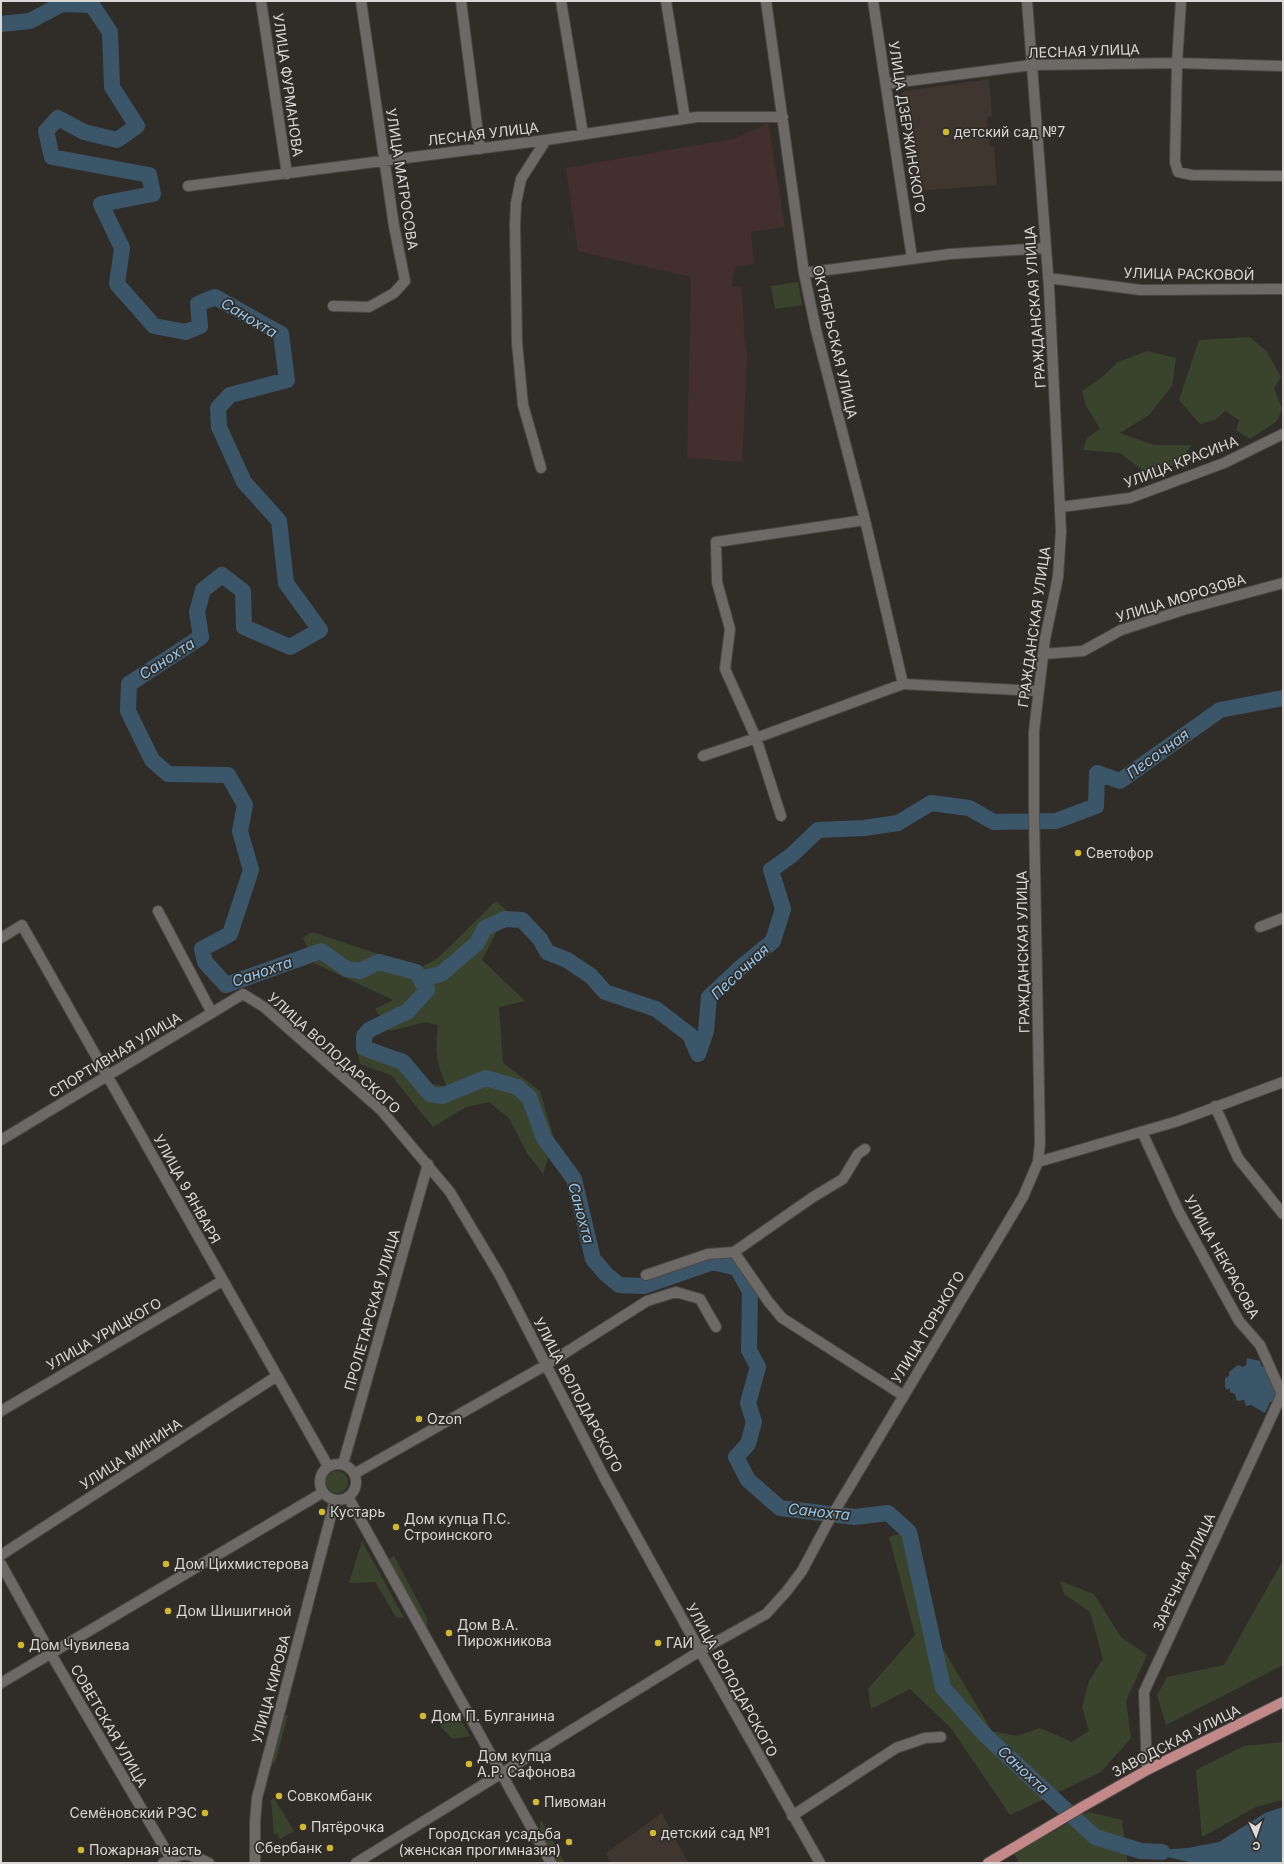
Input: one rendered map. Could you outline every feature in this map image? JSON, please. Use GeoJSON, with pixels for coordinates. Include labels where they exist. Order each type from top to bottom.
{"type":"FeatureCollection","features":[{"type":"Feature","properties":{"kind":"main road","name":"ЗАВОДСКАЯ УЛИЦА"},"geometry":{"type":"LineString","coordinates":[[988,1863],[1082,1806],[1147,1770],[1283,1702]]}},
{"type":"Feature","properties":{"kind":"street","name":"УЛИЦА ФУРМАНОВА"},"geometry":{"type":"LineString","coordinates":[[261,1],[286,174]]}},
{"type":"Feature","properties":{"kind":"street","name":"УЛИЦА МАТРОСОВА"},"geometry":{"type":"LineString","coordinates":[[333,306],[369,306],[394,293],[405,281],[384,161],[361,1]]}},
{"type":"Feature","properties":{"kind":"street"},"geometry":{"type":"LineString","coordinates":[[461,1],[480,149]]}},
{"type":"Feature","properties":{"kind":"street"},"geometry":{"type":"LineString","coordinates":[[561,1],[583,134]]}},
{"type":"Feature","properties":{"kind":"street"},"geometry":{"type":"LineString","coordinates":[[666,1],[685,119]]}},
{"type":"Feature","properties":{"kind":"street","name":"ОКТЯБРЬСКАЯ УЛИЦА"},"geometry":{"type":"LineString","coordinates":[[766,1],[804,273],[816,330],[865,520],[902,684]]}},
{"type":"Feature","properties":{"kind":"street","name":"УЛИЦА ДЗЕРЖИНСКОГО"},"geometry":{"type":"LineString","coordinates":[[873,1],[912,258]]}},
{"type":"Feature","properties":{"kind":"street","name":"ГРАЖДАНСКАЯ УЛИЦА"},"geometry":{"type":"LineString","coordinates":[[1027,1],[1046,248],[1061,507],[1058,577],[1043,654],[1034,731],[1034,814],[1040,1143],[1038,1162]]}},
{"type":"Feature","properties":{"kind":"street"},"geometry":{"type":"LineString","coordinates":[[1181,1],[1177,63],[1175,162],[1178,172],[1192,175],[1283,176]]}},
{"type":"Feature","properties":{"kind":"street","name":"ЛЕСНАЯ УЛИЦА"},"geometry":{"type":"LineString","coordinates":[[886,84],[1032,65],[1177,63],[1283,66]]}},
{"type":"Feature","properties":{"kind":"street","name":"ЛЕСНАЯ УЛИЦА"},"geometry":{"type":"LineString","coordinates":[[188,186],[480,149],[696,117],[783,117]]}},
{"type":"Feature","properties":{"kind":"street"},"geometry":{"type":"LineString","coordinates":[[541,468],[523,405],[517,343],[515,225],[516,203],[521,179],[546,140]]}},
{"type":"Feature","properties":{"kind":"street"},"geometry":{"type":"LineString","coordinates":[[804,273],[912,258],[1046,248]]}},
{"type":"Feature","properties":{"kind":"street","name":"УЛИЦА РАСКОВОЙ"},"geometry":{"type":"LineString","coordinates":[[1048,278],[1141,290],[1283,289]]}},
{"type":"Feature","properties":{"kind":"street","name":"УЛИЦА КРАСИНА"},"geometry":{"type":"LineString","coordinates":[[1061,507],[1130,498],[1224,464],[1283,434]]}},
{"type":"Feature","properties":{"kind":"street"},"geometry":{"type":"LineString","coordinates":[[781,816],[756,738],[725,670],[730,629],[717,582],[716,542],[865,520]]}},
{"type":"Feature","properties":{"kind":"street","name":"УЛИЦА МОРОЗОВА"},"geometry":{"type":"LineString","coordinates":[[1043,654],[1083,651],[1121,630],[1183,610],[1283,583]]}},
{"type":"Feature","properties":{"kind":"street"},"geometry":{"type":"LineString","coordinates":[[703,756],[902,684],[1039,691]]}},
{"type":"Feature","properties":{"kind":"street"},"geometry":{"type":"LineString","coordinates":[[158,911],[212,1013]]}},
{"type":"Feature","properties":{"kind":"street"},"geometry":{"type":"LineString","coordinates":[[1260,927],[1283,918]]}},
{"type":"Feature","properties":{"kind":"street","name":"УЛИЦА 9 ЯНВАРЯ"},"geometry":{"type":"LineString","coordinates":[[1,938],[22,926],[328,1466]]}},
{"type":"Feature","properties":{"kind":"street","name":"СПОРТИВНАЯ УЛИЦА"},"geometry":{"type":"LineString","coordinates":[[1,1140],[243,994]]}},
{"type":"Feature","properties":{"kind":"street","name":"УЛИЦА ВОЛОДАРСКОГО"},"geometry":{"type":"LineString","coordinates":[[243,994],[264,1007],[381,1110],[450,1192],[499,1274],[605,1479],[792,1816],[820,1863]]}},
{"type":"Feature","properties":{"kind":"street"},"geometry":{"type":"LineString","coordinates":[[1038,1162],[1178,1121],[1283,1082]]}},
{"type":"Feature","properties":{"kind":"street"},"geometry":{"type":"LineString","coordinates":[[1215,1106],[1238,1158],[1283,1214]]}},
{"type":"Feature","properties":{"kind":"street","name":"УЛИЦА НЕКРАСОВА"},"geometry":{"type":"LineString","coordinates":[[1142,1132],[1179,1212],[1239,1321],[1260,1345],[1283,1394]]}},
{"type":"Feature","properties":{"kind":"street"},"geometry":{"type":"LineString","coordinates":[[646,1275],[708,1254],[734,1252],[813,1197],[843,1179],[858,1154],[865,1149]]}},
{"type":"Feature","properties":{"kind":"street","name":"УЛИЦА ГОРЬКОГО"},"geometry":{"type":"LineString","coordinates":[[356,1863],[700,1651],[766,1614],[786,1592],[802,1571],[827,1524],[1023,1197],[1038,1162]]}},
{"type":"Feature","properties":{"kind":"street","name":"ПРОЛЕТАРСКАЯ УЛИЦА"},"geometry":{"type":"LineString","coordinates":[[343,1464],[428,1164]]}},
{"type":"Feature","properties":{"kind":"street"},"geometry":{"type":"LineString","coordinates":[[734,1252],[768,1301],[782,1318],[809,1337],[904,1396]]}},
{"type":"Feature","properties":{"kind":"street","name":"УЛИЦА УРИЦКОГО"},"geometry":{"type":"LineString","coordinates":[[1,1411],[222,1281]]}},
{"type":"Feature","properties":{"kind":"street"},"geometry":{"type":"LineString","coordinates":[[354,1474],[546,1365],[647,1301],[676,1292],[700,1299],[716,1327]]}},
{"type":"Feature","properties":{"kind":"street","name":"УЛИЦА МИНИНА"},"geometry":{"type":"LineString","coordinates":[[1,1555],[277,1376]]}},
{"type":"Feature","properties":{"kind":"street","name":"ЗАРЕЧНАЯ УЛИЦА"},"geometry":{"type":"LineString","coordinates":[[1147,1770],[1144,1692],[1283,1394]]}},
{"type":"Feature","properties":{"kind":"street"},"geometry":{"type":"LineString","coordinates":[[335,1463],[343,1464],[352,1470],[354,1474],[356,1479],[355,1489],[348,1497],[335,1500],[328,1498],[322,1493],[320,1487],[320,1475],[328,1466],[335,1463]]}},
{"type":"Feature","properties":{"kind":"street"},"geometry":{"type":"LineString","coordinates":[[1,1683],[322,1493]]}},
{"type":"Feature","properties":{"kind":"street"},"geometry":{"type":"LineString","coordinates":[[348,1497],[551,1863]]}},
{"type":"Feature","properties":{"kind":"street","name":"УЛИЦА КИРОВА"},"geometry":{"type":"LineString","coordinates":[[255,1863],[255,1816],[257,1798],[335,1500]]}},
{"type":"Feature","properties":{"kind":"street","name":"СОВЕТСКАЯ УЛИЦА"},"geometry":{"type":"LineString","coordinates":[[1,1564],[167,1861]]}},
{"type":"Feature","properties":{"kind":"street"},"geometry":{"type":"LineString","coordinates":[[792,1816],[896,1748],[925,1738],[941,1737]]}},
{"type":"Feature","properties":{"kind":"street"},"geometry":{"type":"LineString","coordinates":[[167,1861],[186,1854],[209,1863]]}},
{"type":"Feature","properties":{"kind":"shaded area","name":"детский сад №7"},"geometry":{"type":"Polygon","coordinates":[[[989,79],[992,115],[987,118],[990,146],[994,147],[997,185],[915,191],[899,98],[904,91],[989,79]]]}},
{"type":"Feature","properties":{"kind":"shaded area"},"geometry":{"type":"Polygon","coordinates":[[[768,123],[785,227],[751,232],[754,264],[735,267],[732,286],[742,287],[744,335],[747,356],[742,462],[687,458],[691,277],[578,251],[566,168],[733,139],[768,123]]]}},
{"type":"Feature","properties":{"kind":"shaded area","name":"детский сад №1"},"geometry":{"type":"Polygon","coordinates":[[[662,1813],[688,1863],[611,1863],[606,1853],[662,1813]]]}},
{"type":"Feature","properties":{"kind":"green space"},"geometry":{"type":"Polygon","coordinates":[[[798,282],[802,305],[775,309],[771,286],[798,282]]]}},
{"type":"Feature","properties":{"kind":"green space"},"geometry":{"type":"Polygon","coordinates":[[[1250,337],[1267,352],[1281,377],[1274,388],[1282,409],[1277,421],[1250,439],[1236,430],[1239,420],[1225,411],[1215,420],[1200,424],[1179,400],[1199,340],[1250,337]]]}},
{"type":"Feature","properties":{"kind":"green space"},"geometry":{"type":"Polygon","coordinates":[[[1147,351],[1176,358],[1172,386],[1149,415],[1120,433],[1154,445],[1192,445],[1178,463],[1149,475],[1120,453],[1083,450],[1087,438],[1100,429],[1086,405],[1082,391],[1101,378],[1118,362],[1147,351]]]}},
{"type":"Feature","properties":{"kind":"green space"},"geometry":{"type":"Polygon","coordinates":[[[496,901],[507,911],[482,960],[525,1001],[499,1007],[503,1063],[540,1091],[554,1139],[543,1174],[527,1153],[509,1118],[489,1102],[466,1107],[433,1127],[391,1075],[360,1064],[356,1045],[372,1044],[405,1054],[432,1084],[447,1087],[437,1057],[438,1025],[426,1022],[390,1031],[375,1009],[393,1000],[314,963],[303,938],[312,932],[420,968],[438,958],[496,901]]]}},
{"type":"Feature","properties":{"kind":"green space"},"geometry":{"type":"Polygon","coordinates":[[[337,1471],[341,1472],[347,1478],[347,1486],[341,1492],[337,1493],[333,1492],[327,1486],[326,1482],[327,1478],[333,1472],[337,1471]]]}},
{"type":"Feature","properties":{"kind":"green space"},"geometry":{"type":"Polygon","coordinates":[[[914,1529],[936,1637],[992,1731],[1017,1736],[1040,1728],[1072,1742],[1089,1731],[1082,1707],[1089,1681],[1103,1659],[1090,1612],[1064,1594],[1060,1581],[1094,1594],[1121,1637],[1147,1655],[1126,1701],[1131,1738],[1101,1772],[1010,1815],[951,1728],[910,1689],[871,1709],[868,1689],[915,1635],[889,1537],[914,1529]]]}},
{"type":"Feature","properties":{"kind":"green space"},"geometry":{"type":"Polygon","coordinates":[[[362,1541],[404,1618],[396,1617],[375,1582],[349,1583],[362,1541]]]}},
{"type":"Feature","properties":{"kind":"green space"},"geometry":{"type":"Polygon","coordinates":[[[394,1556],[427,1618],[427,1630],[387,1560],[394,1556]]]}},
{"type":"Feature","properties":{"kind":"green space"},"geometry":{"type":"Polygon","coordinates":[[[1283,1560],[1283,1665],[1166,1725],[1157,1695],[1167,1677],[1224,1665],[1283,1560]]]}},
{"type":"Feature","properties":{"kind":"green space"},"geometry":{"type":"Polygon","coordinates":[[[456,1711],[470,1736],[453,1739],[440,1726],[456,1711]]]}},
{"type":"Feature","properties":{"kind":"green space"},"geometry":{"type":"Polygon","coordinates":[[[285,1715],[288,1715],[275,1763],[272,1762],[285,1715]]]}},
{"type":"Feature","properties":{"kind":"green space"},"geometry":{"type":"Polygon","coordinates":[[[1283,1742],[1283,1800],[1256,1807],[1202,1837],[1196,1770],[1244,1746],[1283,1742]]]}},
{"type":"Feature","properties":{"kind":"green space"},"geometry":{"type":"Polygon","coordinates":[[[274,1798],[294,1831],[280,1839],[277,1833],[274,1835],[271,1800],[274,1798]]]}},
{"type":"Feature","properties":{"kind":"green space"},"geometry":{"type":"Polygon","coordinates":[[[1088,1812],[1122,1820],[1127,1863],[1019,1863],[1014,1853],[1088,1812]]]}},
{"type":"Feature","properties":{"kind":"green space"},"geometry":{"type":"Polygon","coordinates":[[[541,1820],[565,1863],[556,1863],[539,1833],[541,1820]]]}},
{"type":"Feature","properties":{"kind":"water"},"geometry":{"type":"Polygon","coordinates":[[[1247,1358],[1260,1361],[1261,1366],[1266,1368],[1271,1379],[1271,1384],[1278,1391],[1274,1402],[1270,1402],[1265,1413],[1251,1405],[1246,1406],[1244,1400],[1237,1401],[1235,1394],[1230,1392],[1230,1388],[1227,1390],[1225,1387],[1225,1378],[1229,1376],[1229,1372],[1238,1365],[1243,1367],[1246,1365],[1247,1358]]]}},
{"type":"Feature","properties":{"kind":"water"},"geometry":{"type":"Polygon","coordinates":[[[1283,1807],[1283,1863],[1194,1863],[1141,1851],[1188,1848],[1219,1842],[1265,1813],[1283,1807]]]}},
{"type":"Feature","properties":{"kind":"waterway","name":"Санохта"},"geometry":{"type":"LineString","coordinates":[[1,24],[30,21],[62,4],[92,5],[110,32],[112,87],[137,126],[117,140],[84,132],[58,118],[46,131],[52,157],[149,175],[153,194],[101,204],[122,248],[117,284],[154,326],[186,332],[200,326],[198,304],[215,297],[281,334],[287,380],[230,395],[218,408],[219,427],[244,482],[279,521],[286,583],[320,630],[290,647],[244,627],[243,591],[222,575],[203,590],[197,612],[201,637],[129,684],[128,711],[152,760],[168,774],[228,775],[245,805],[240,831],[251,870],[230,934],[202,949],[205,962],[226,985],[321,951],[347,969],[360,971],[379,962],[416,972],[427,990],[408,1011],[369,1030],[364,1036],[364,1048],[403,1062],[430,1094],[442,1096],[486,1078],[517,1087],[529,1097],[544,1138],[574,1179],[593,1259],[606,1274],[619,1285],[644,1286],[713,1262],[737,1268],[750,1291],[749,1350],[758,1367],[748,1403],[754,1422],[748,1444],[736,1457],[748,1480],[780,1508],[855,1517],[888,1513],[909,1532],[943,1688],[985,1735],[1095,1837],[1141,1851],[1162,1852]]}},
{"type":"Feature","properties":{"kind":"waterway","name":"Песочная"},"geometry":{"type":"LineString","coordinates":[[420,979],[441,974],[477,943],[485,928],[505,919],[522,920],[540,939],[547,952],[567,960],[591,976],[605,992],[656,1009],[690,1035],[698,1054],[706,1031],[709,997],[739,969],[773,941],[783,909],[771,870],[792,855],[818,830],[864,828],[898,823],[931,803],[969,808],[994,822],[1056,821],[1096,806],[1097,773],[1120,781],[1220,710],[1283,698]]}},
{"type":"Feature","properties":{"kind":"place","name":"детский сад №7"},"geometry":{"type":"Point","coordinates":[946,132]}},
{"type":"Feature","properties":{"kind":"place","name":"Светофор"},"geometry":{"type":"Point","coordinates":[1078,853]}},
{"type":"Feature","properties":{"kind":"place","name":"Ozon"},"geometry":{"type":"Point","coordinates":[419,1419]}},
{"type":"Feature","properties":{"kind":"place","name":"Кустарь"},"geometry":{"type":"Point","coordinates":[322,1512]}},
{"type":"Feature","properties":{"kind":"place","name":"Дом купца П.С. Строинского"},"geometry":{"type":"Point","coordinates":[396,1527]}},
{"type":"Feature","properties":{"kind":"place","name":"Дом Цихмистерова"},"geometry":{"type":"Point","coordinates":[166,1564]}},
{"type":"Feature","properties":{"kind":"place","name":"Дом Шишигиной"},"geometry":{"type":"Point","coordinates":[168,1611]}},
{"type":"Feature","properties":{"kind":"place","name":"Дом В.А. Пирожникова"},"geometry":{"type":"Point","coordinates":[449,1633]}},
{"type":"Feature","properties":{"kind":"place","name":"ГАИ"},"geometry":{"type":"Point","coordinates":[658,1643]}},
{"type":"Feature","properties":{"kind":"place","name":"Дом Чувилева"},"geometry":{"type":"Point","coordinates":[21,1645]}},
{"type":"Feature","properties":{"kind":"place","name":"Дом П. Булганина"},"geometry":{"type":"Point","coordinates":[423,1716]}},
{"type":"Feature","properties":{"kind":"place","name":"Дом купца А.Р. Сафонова"},"geometry":{"type":"Point","coordinates":[469,1764]}},
{"type":"Feature","properties":{"kind":"place","name":"Совкомбанк"},"geometry":{"type":"Point","coordinates":[279,1796]}},
{"type":"Feature","properties":{"kind":"place","name":"Пивоман"},"geometry":{"type":"Point","coordinates":[536,1802]}},
{"type":"Feature","properties":{"kind":"place","name":"Семёновский РЭС"},"geometry":{"type":"Point","coordinates":[205,1813]}},
{"type":"Feature","properties":{"kind":"place","name":"Пятёрочка"},"geometry":{"type":"Point","coordinates":[303,1827]}},
{"type":"Feature","properties":{"kind":"place","name":"детский сад №1"},"geometry":{"type":"Point","coordinates":[653,1833]}},
{"type":"Feature","properties":{"kind":"place","name":"Городская усадьба (женская прогимназия)"},"geometry":{"type":"Point","coordinates":[569,1842]}},
{"type":"Feature","properties":{"kind":"place","name":"Сбербанк"},"geometry":{"type":"Point","coordinates":[330,1848]}},
{"type":"Feature","properties":{"kind":"place","name":"Пожарная часть"},"geometry":{"type":"Point","coordinates":[81,1850]}}]}
